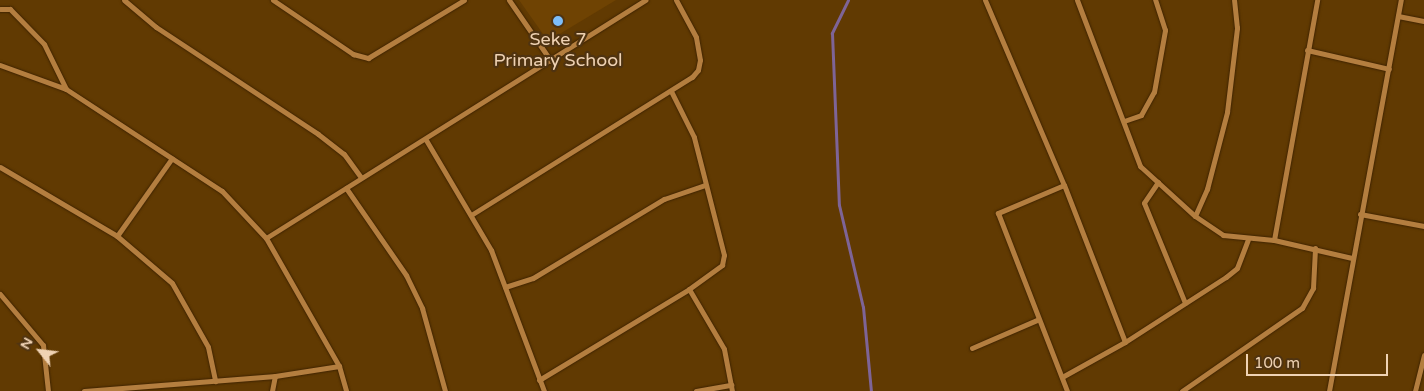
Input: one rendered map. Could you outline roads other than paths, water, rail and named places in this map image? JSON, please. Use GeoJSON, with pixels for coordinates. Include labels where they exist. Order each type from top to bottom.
{"type":"FeatureCollection","features":[{"type":"Feature","properties":{"kind":"street"},"geometry":{"type":"LineString","coordinates":[[124,0],[156,27],[318,134],[344,154],[361,177]]}},
{"type":"Feature","properties":{"kind":"street"},"geometry":{"type":"LineString","coordinates":[[273,0],[353,54],[368,58],[464,0]]}},
{"type":"Feature","properties":{"kind":"street"},"geometry":{"type":"LineString","coordinates":[[509,0],[551,61]]}},
{"type":"Feature","properties":{"kind":"street"},"geometry":{"type":"LineString","coordinates":[[266,238],[361,177],[426,140],[646,0]]}},
{"type":"Feature","properties":{"kind":"street"},"geometry":{"type":"LineString","coordinates":[[471,215],[692,77],[698,70],[700,60],[687,16],[676,0]]}},
{"type":"Feature","properties":{"kind":"street"},"geometry":{"type":"LineString","coordinates":[[985,0],[1064,185],[1124,342]]}},
{"type":"Feature","properties":{"kind":"street"},"geometry":{"type":"LineString","coordinates":[[1077,0],[1140,166],[1195,216],[1223,235],[1248,240],[1274,240],[1352,258]]}},
{"type":"Feature","properties":{"kind":"street"},"geometry":{"type":"LineString","coordinates":[[1124,121],[1141,115],[1154,92],[1165,30],[1155,0]]}},
{"type":"Feature","properties":{"kind":"street"},"geometry":{"type":"LineString","coordinates":[[1195,216],[1207,189],[1226,112],[1237,28],[1234,0]]}},
{"type":"Feature","properties":{"kind":"street"},"geometry":{"type":"LineString","coordinates":[[1312,0],[1316,9]]}},
{"type":"Feature","properties":{"kind":"street"},"geometry":{"type":"LineString","coordinates":[[1274,240],[1317,0]]}},
{"type":"Feature","properties":{"kind":"street"},"geometry":{"type":"LineString","coordinates":[[1330,391],[1360,214],[1402,0]]}},
{"type":"Feature","properties":{"kind":"street"},"geometry":{"type":"LineString","coordinates":[[0,9],[10,9],[44,44],[66,89]]}},
{"type":"Feature","properties":{"kind":"street"},"geometry":{"type":"LineString","coordinates":[[1398,16],[1424,21]]}},
{"type":"Feature","properties":{"kind":"street"},"geometry":{"type":"LineString","coordinates":[[1307,50],[1388,69]]}},
{"type":"Feature","properties":{"kind":"street"},"geometry":{"type":"LineString","coordinates":[[0,65],[66,89],[222,191],[266,238],[339,366],[346,391]]}},
{"type":"Feature","properties":{"kind":"street"},"geometry":{"type":"LineString","coordinates":[[539,380],[689,289],[719,268],[724,260],[694,137],[671,91]]}},
{"type":"Feature","properties":{"kind":"street"},"geometry":{"type":"LineString","coordinates":[[426,140],[491,250],[544,391]]}},
{"type":"Feature","properties":{"kind":"street"},"geometry":{"type":"LineString","coordinates":[[117,236],[172,158]]}},
{"type":"Feature","properties":{"kind":"street"},"geometry":{"type":"LineString","coordinates":[[0,167],[117,236],[172,284],[208,347],[215,381]]}},
{"type":"Feature","properties":{"kind":"street"},"geometry":{"type":"LineString","coordinates":[[1158,182],[1144,203],[1185,304]]}},
{"type":"Feature","properties":{"kind":"street"},"geometry":{"type":"LineString","coordinates":[[505,287],[533,278],[664,199],[705,185]]}},
{"type":"Feature","properties":{"kind":"street"},"geometry":{"type":"LineString","coordinates":[[1064,185],[998,212],[1037,320],[1067,391]]}},
{"type":"Feature","properties":{"kind":"street"},"geometry":{"type":"LineString","coordinates":[[346,188],[406,275],[422,308],[445,391]]}},
{"type":"Feature","properties":{"kind":"street"},"geometry":{"type":"LineString","coordinates":[[1360,214],[1424,226]]}},
{"type":"Feature","properties":{"kind":"street"},"geometry":{"type":"LineString","coordinates":[[1062,377],[1124,342],[1185,304],[1237,268],[1248,240]]}},
{"type":"Feature","properties":{"kind":"street"},"geometry":{"type":"LineString","coordinates":[[1182,391],[1302,308],[1313,288],[1315,248]]}},
{"type":"Feature","properties":{"kind":"street"},"geometry":{"type":"LineString","coordinates":[[689,289],[724,349],[732,388],[696,391]]}},
{"type":"Feature","properties":{"kind":"street"},"geometry":{"type":"LineString","coordinates":[[0,294],[43,346],[48,391]]}},
{"type":"Feature","properties":{"kind":"street"},"geometry":{"type":"LineString","coordinates":[[972,348],[1037,320]]}},
{"type":"Feature","properties":{"kind":"street"},"geometry":{"type":"LineString","coordinates":[[1415,391],[1424,355]]}},
{"type":"Feature","properties":{"kind":"street"},"geometry":{"type":"LineString","coordinates":[[84,391],[275,376],[339,366]]}},
{"type":"Feature","properties":{"kind":"street"},"geometry":{"type":"LineString","coordinates":[[272,391],[275,376]]}},
{"type":"Feature","properties":{"kind":"waterway"},"geometry":{"type":"LineString","coordinates":[[848,0],[832,33],[839,205],[863,307],[871,391]]}},
{"type":"Feature","properties":{"kind":"place","name":"Seke 7 Primary School"},"geometry":{"type":"Point","coordinates":[558,21]}}]}
